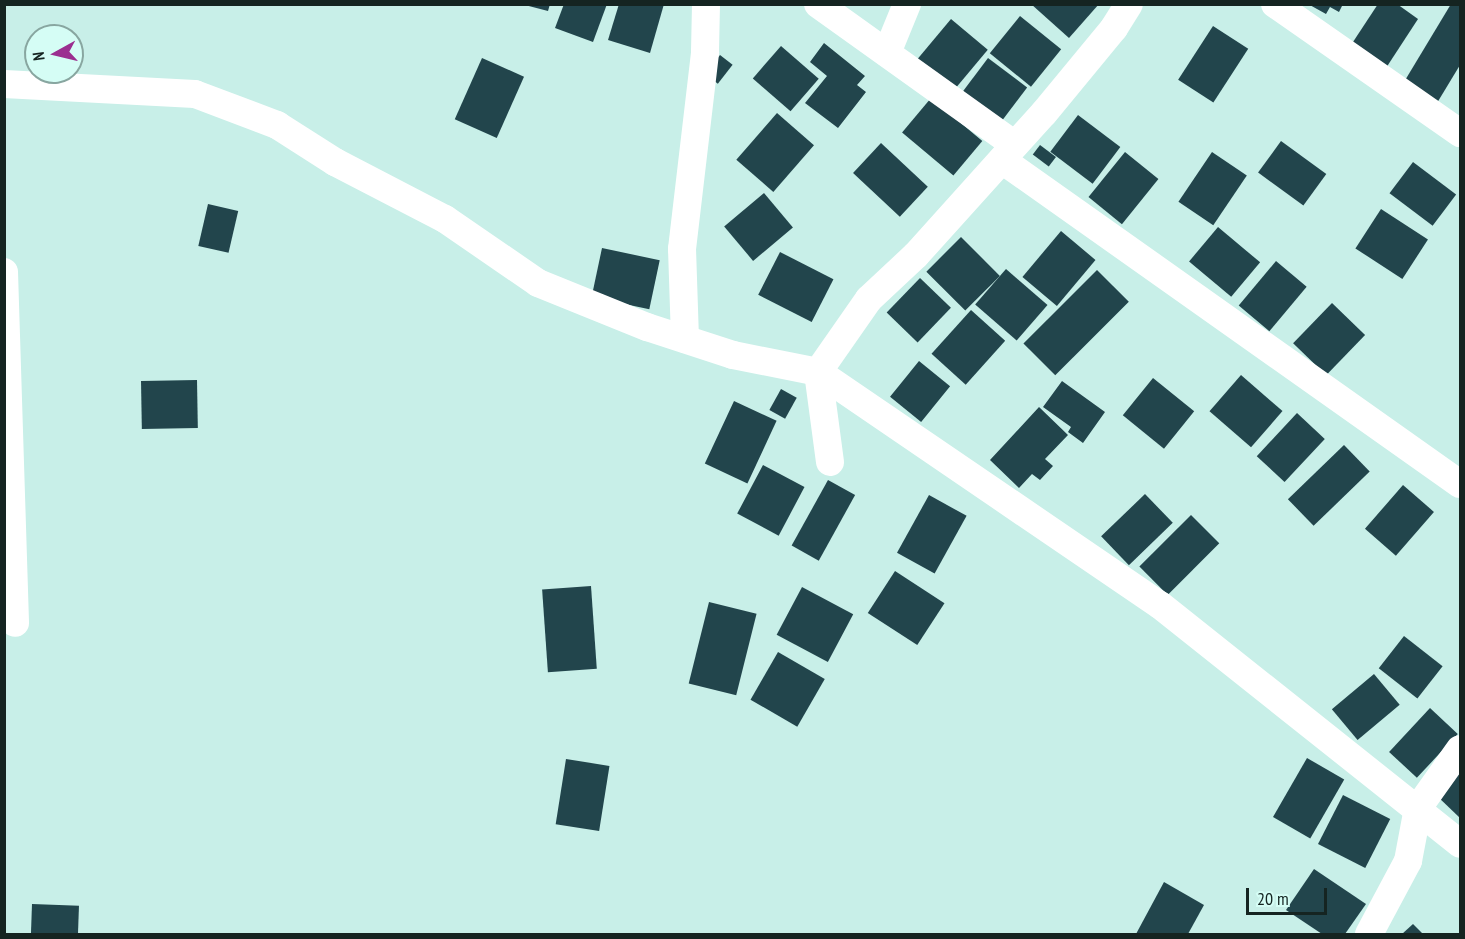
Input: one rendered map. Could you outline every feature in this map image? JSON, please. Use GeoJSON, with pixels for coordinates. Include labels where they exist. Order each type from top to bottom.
{"type":"FeatureCollection","features":[{"type":"Feature","properties":{"kind":"street"},"geometry":{"type":"LineString","coordinates":[[685,339],[682,249],[705,52],[706,4]]}},
{"type":"Feature","properties":{"kind":"street"},"geometry":{"type":"LineString","coordinates":[[818,4],[887,53],[1009,152],[1461,484]]}},
{"type":"Feature","properties":{"kind":"street"},"geometry":{"type":"LineString","coordinates":[[887,53],[907,4]]}},
{"type":"Feature","properties":{"kind":"street"},"geometry":{"type":"LineString","coordinates":[[830,462],[818,372],[869,299],[916,255],[1009,152],[1114,28],[1129,4]]}},
{"type":"Feature","properties":{"kind":"street"},"geometry":{"type":"LineString","coordinates":[[1275,4],[1461,133]]}},
{"type":"Feature","properties":{"kind":"street"},"geometry":{"type":"LineString","coordinates":[[4,84],[195,94],[277,125],[335,162],[445,219],[538,283],[733,355],[818,372],[1160,605],[1461,843]]}},
{"type":"Feature","properties":{"kind":"street"},"geometry":{"type":"LineString","coordinates":[[4,272],[15,623]]}},
{"type":"Feature","properties":{"kind":"street"},"geometry":{"type":"LineString","coordinates":[[1370,934],[1408,861],[1418,808],[1461,749]]}},
{"type":"Feature","properties":{"kind":"building"},"geometry":{"type":"Polygon","coordinates":[[[521,4],[550,4],[548,11],[521,4]]]}},
{"type":"Feature","properties":{"kind":"building"},"geometry":{"type":"Polygon","coordinates":[[[564,4],[607,4],[593,42],[555,28],[564,4]]]}},
{"type":"Feature","properties":{"kind":"building"},"geometry":{"type":"Polygon","coordinates":[[[619,4],[664,4],[650,53],[608,40],[619,4]]]}},
{"type":"Feature","properties":{"kind":"building"},"geometry":{"type":"Polygon","coordinates":[[[1031,4],[1099,4],[1069,38],[1031,4]]]}},
{"type":"Feature","properties":{"kind":"building"},"geometry":{"type":"Polygon","coordinates":[[[1308,4],[1343,4],[1339,12],[1330,7],[1326,14],[1308,4]]]}},
{"type":"Feature","properties":{"kind":"building"},"geometry":{"type":"Polygon","coordinates":[[[1378,4],[1397,4],[1418,19],[1386,68],[1351,45],[1378,4]]]}},
{"type":"Feature","properties":{"kind":"building"},"geometry":{"type":"Polygon","coordinates":[[[1451,4],[1460,4],[1460,65],[1437,103],[1404,82],[1451,4]]]}},
{"type":"Feature","properties":{"kind":"building"},"geometry":{"type":"Polygon","coordinates":[[[1020,16],[1061,49],[1031,87],[990,53],[1020,16]]]}},
{"type":"Feature","properties":{"kind":"building"},"geometry":{"type":"Polygon","coordinates":[[[951,19],[988,50],[952,92],[916,61],[951,19]]]}},
{"type":"Feature","properties":{"kind":"building"},"geometry":{"type":"Polygon","coordinates":[[[1213,26],[1248,49],[1213,103],[1178,80],[1213,26]]]}},
{"type":"Feature","properties":{"kind":"building"},"geometry":{"type":"Polygon","coordinates":[[[824,43],[865,76],[857,85],[866,92],[838,128],[805,103],[827,76],[810,62],[824,43]]]}},
{"type":"Feature","properties":{"kind":"building"},"geometry":{"type":"Polygon","coordinates":[[[781,46],[819,79],[791,111],[753,78],[781,46]]]}},
{"type":"Feature","properties":{"kind":"building"},"geometry":{"type":"Polygon","coordinates":[[[720,55],[733,65],[718,84],[705,74],[720,55]]]}},
{"type":"Feature","properties":{"kind":"building"},"geometry":{"type":"Polygon","coordinates":[[[482,58],[524,77],[497,138],[455,119],[482,58]]]}},
{"type":"Feature","properties":{"kind":"building"},"geometry":{"type":"Polygon","coordinates":[[[988,58],[1027,87],[998,127],[959,97],[988,58]]]}},
{"type":"Feature","properties":{"kind":"building"},"geometry":{"type":"Polygon","coordinates":[[[931,98],[982,141],[953,176],[902,132],[931,98]]]}},
{"type":"Feature","properties":{"kind":"building"},"geometry":{"type":"Polygon","coordinates":[[[777,113],[814,145],[773,192],[736,160],[777,113]]]}},
{"type":"Feature","properties":{"kind":"building"},"geometry":{"type":"Polygon","coordinates":[[[1078,115],[1120,147],[1093,184],[1050,152],[1078,115]]]}},
{"type":"Feature","properties":{"kind":"building"},"geometry":{"type":"Polygon","coordinates":[[[1281,141],[1326,174],[1303,205],[1258,173],[1281,141]]]}},
{"type":"Feature","properties":{"kind":"building"},"geometry":{"type":"Polygon","coordinates":[[[881,143],[928,187],[900,217],[853,173],[881,143]]]}},
{"type":"Feature","properties":{"kind":"building"},"geometry":{"type":"Polygon","coordinates":[[[1040,145],[1056,157],[1049,167],[1033,155],[1040,145]]]}},
{"type":"Feature","properties":{"kind":"building"},"geometry":{"type":"Polygon","coordinates":[[[1125,152],[1158,179],[1122,224],[1088,197],[1125,152]]]}},
{"type":"Feature","properties":{"kind":"building"},"geometry":{"type":"Polygon","coordinates":[[[1212,152],[1247,175],[1213,225],[1178,202],[1212,152]]]}},
{"type":"Feature","properties":{"kind":"building"},"geometry":{"type":"Polygon","coordinates":[[[1413,162],[1456,194],[1433,226],[1390,193],[1413,162]]]}},
{"type":"Feature","properties":{"kind":"building"},"geometry":{"type":"Polygon","coordinates":[[[764,193],[793,227],[753,261],[724,226],[764,193]]]}},
{"type":"Feature","properties":{"kind":"building"},"geometry":{"type":"Polygon","coordinates":[[[208,204],[238,211],[229,253],[198,246],[208,204]]]}},
{"type":"Feature","properties":{"kind":"building"},"geometry":{"type":"Polygon","coordinates":[[[1381,209],[1428,239],[1402,279],[1355,248],[1381,209]]]}},
{"type":"Feature","properties":{"kind":"building"},"geometry":{"type":"Polygon","coordinates":[[[1218,227],[1260,262],[1231,297],[1189,261],[1218,227]]]}},
{"type":"Feature","properties":{"kind":"building"},"geometry":{"type":"Polygon","coordinates":[[[1061,231],[1095,260],[1057,306],[1022,277],[1061,231]]]}},
{"type":"Feature","properties":{"kind":"building"},"geometry":{"type":"Polygon","coordinates":[[[961,237],[1000,276],[965,311],[926,272],[961,237]]]}},
{"type":"Feature","properties":{"kind":"building"},"geometry":{"type":"Polygon","coordinates":[[[602,248],[660,260],[649,309],[592,297],[602,248]]]}},
{"type":"Feature","properties":{"kind":"building"},"geometry":{"type":"Polygon","coordinates":[[[780,252],[833,279],[812,322],[758,295],[780,252]]]}},
{"type":"Feature","properties":{"kind":"building"},"geometry":{"type":"Polygon","coordinates":[[[1276,261],[1307,287],[1269,331],[1239,305],[1276,261]]]}},
{"type":"Feature","properties":{"kind":"building"},"geometry":{"type":"Polygon","coordinates":[[[1006,269],[1048,305],[1017,341],[975,304],[1006,269]]]}},
{"type":"Feature","properties":{"kind":"building"},"geometry":{"type":"Polygon","coordinates":[[[1097,270],[1129,302],[1055,375],[1023,344],[1097,270]]]}},
{"type":"Feature","properties":{"kind":"building"},"geometry":{"type":"Polygon","coordinates":[[[920,278],[951,308],[918,342],[887,313],[920,278]]]}},
{"type":"Feature","properties":{"kind":"building"},"geometry":{"type":"Polygon","coordinates":[[[1332,303],[1365,335],[1326,375],[1293,343],[1332,303]]]}},
{"type":"Feature","properties":{"kind":"building"},"geometry":{"type":"Polygon","coordinates":[[[971,310],[1005,341],[966,385],[932,354],[971,310]]]}},
{"type":"Feature","properties":{"kind":"building"},"geometry":{"type":"Polygon","coordinates":[[[919,361],[950,386],[921,422],[890,397],[919,361]]]}},
{"type":"Feature","properties":{"kind":"building"},"geometry":{"type":"Polygon","coordinates":[[[1241,375],[1283,411],[1251,447],[1210,411],[1241,375]]]}},
{"type":"Feature","properties":{"kind":"building"},"geometry":{"type":"Polygon","coordinates":[[[1153,378],[1194,411],[1164,449],[1123,415],[1153,378]]]}},
{"type":"Feature","properties":{"kind":"building"},"geometry":{"type":"Polygon","coordinates":[[[197,380],[198,428],[142,429],[141,381],[197,380]]]}},
{"type":"Feature","properties":{"kind":"building"},"geometry":{"type":"Polygon","coordinates":[[[1062,381],[1105,412],[1083,443],[1068,432],[1071,427],[1043,407],[1062,381]]]}},
{"type":"Feature","properties":{"kind":"building"},"geometry":{"type":"Polygon","coordinates":[[[781,389],[797,398],[785,419],[769,410],[781,389]]]}},
{"type":"Feature","properties":{"kind":"building"},"geometry":{"type":"Polygon","coordinates":[[[734,401],[777,421],[747,483],[705,464],[734,401]]]}},
{"type":"Feature","properties":{"kind":"building"},"geometry":{"type":"Polygon","coordinates":[[[1039,407],[1068,435],[1045,459],[1053,466],[1040,480],[1032,474],[1019,488],[990,460],[1039,407]]]}},
{"type":"Feature","properties":{"kind":"building"},"geometry":{"type":"Polygon","coordinates":[[[1297,413],[1325,439],[1285,482],[1257,456],[1297,413]]]}},
{"type":"Feature","properties":{"kind":"building"},"geometry":{"type":"Polygon","coordinates":[[[1344,445],[1370,472],[1314,526],[1288,499],[1344,445]]]}},
{"type":"Feature","properties":{"kind":"building"},"geometry":{"type":"Polygon","coordinates":[[[763,465],[804,487],[779,536],[737,514],[763,465]]]}},
{"type":"Feature","properties":{"kind":"building"},"geometry":{"type":"Polygon","coordinates":[[[828,480],[855,495],[819,561],[792,546],[828,480]]]}},
{"type":"Feature","properties":{"kind":"building"},"geometry":{"type":"Polygon","coordinates":[[[1403,485],[1434,512],[1396,556],[1365,529],[1403,485]]]}},
{"type":"Feature","properties":{"kind":"building"},"geometry":{"type":"Polygon","coordinates":[[[1145,494],[1173,523],[1129,565],[1101,536],[1145,494]]]}},
{"type":"Feature","properties":{"kind":"building"},"geometry":{"type":"Polygon","coordinates":[[[929,495],[967,516],[935,574],[897,553],[929,495]]]}},
{"type":"Feature","properties":{"kind":"building"},"geometry":{"type":"Polygon","coordinates":[[[1191,515],[1219,543],[1168,595],[1139,567],[1191,515]]]}},
{"type":"Feature","properties":{"kind":"building"},"geometry":{"type":"Polygon","coordinates":[[[895,571],[944,603],[917,645],[868,613],[895,571]]]}},
{"type":"Feature","properties":{"kind":"building"},"geometry":{"type":"Polygon","coordinates":[[[591,586],[597,669],[548,672],[542,589],[591,586]]]}},
{"type":"Feature","properties":{"kind":"building"},"geometry":{"type":"Polygon","coordinates":[[[802,587],[853,614],[828,662],[777,635],[802,587]]]}},
{"type":"Feature","properties":{"kind":"building"},"geometry":{"type":"Polygon","coordinates":[[[709,602],[757,614],[736,695],[689,684],[709,602]]]}},
{"type":"Feature","properties":{"kind":"building"},"geometry":{"type":"Polygon","coordinates":[[[1404,636],[1443,666],[1417,698],[1379,668],[1404,636]]]}},
{"type":"Feature","properties":{"kind":"building"},"geometry":{"type":"Polygon","coordinates":[[[778,652],[825,679],[797,727],[750,700],[778,652]]]}},
{"type":"Feature","properties":{"kind":"building"},"geometry":{"type":"Polygon","coordinates":[[[1374,674],[1400,705],[1358,740],[1332,709],[1374,674]]]}},
{"type":"Feature","properties":{"kind":"building"},"geometry":{"type":"Polygon","coordinates":[[[1430,708],[1458,734],[1417,778],[1389,752],[1430,708]]]}},
{"type":"Feature","properties":{"kind":"building"},"geometry":{"type":"Polygon","coordinates":[[[1307,758],[1344,780],[1310,838],[1273,817],[1307,758]]]}},
{"type":"Feature","properties":{"kind":"building"},"geometry":{"type":"Polygon","coordinates":[[[566,759],[609,766],[599,831],[556,824],[566,759]]]}},
{"type":"Feature","properties":{"kind":"building"},"geometry":{"type":"Polygon","coordinates":[[[1460,769],[1460,818],[1436,795],[1460,769]]]}},
{"type":"Feature","properties":{"kind":"building"},"geometry":{"type":"Polygon","coordinates":[[[1343,795],[1390,819],[1365,868],[1318,844],[1343,795]]]}},
{"type":"Feature","properties":{"kind":"building"},"geometry":{"type":"Polygon","coordinates":[[[1314,869],[1366,904],[1345,934],[1322,934],[1286,910],[1314,869]]]}},
{"type":"Feature","properties":{"kind":"building"},"geometry":{"type":"Polygon","coordinates":[[[1164,882],[1204,905],[1188,934],[1136,934],[1164,882]]]}},
{"type":"Feature","properties":{"kind":"building"},"geometry":{"type":"Polygon","coordinates":[[[32,904],[79,906],[78,934],[31,934],[32,904]]]}},
{"type":"Feature","properties":{"kind":"building"},"geometry":{"type":"Polygon","coordinates":[[[1413,924],[1423,934],[1402,934],[1413,924]]]}}]}
